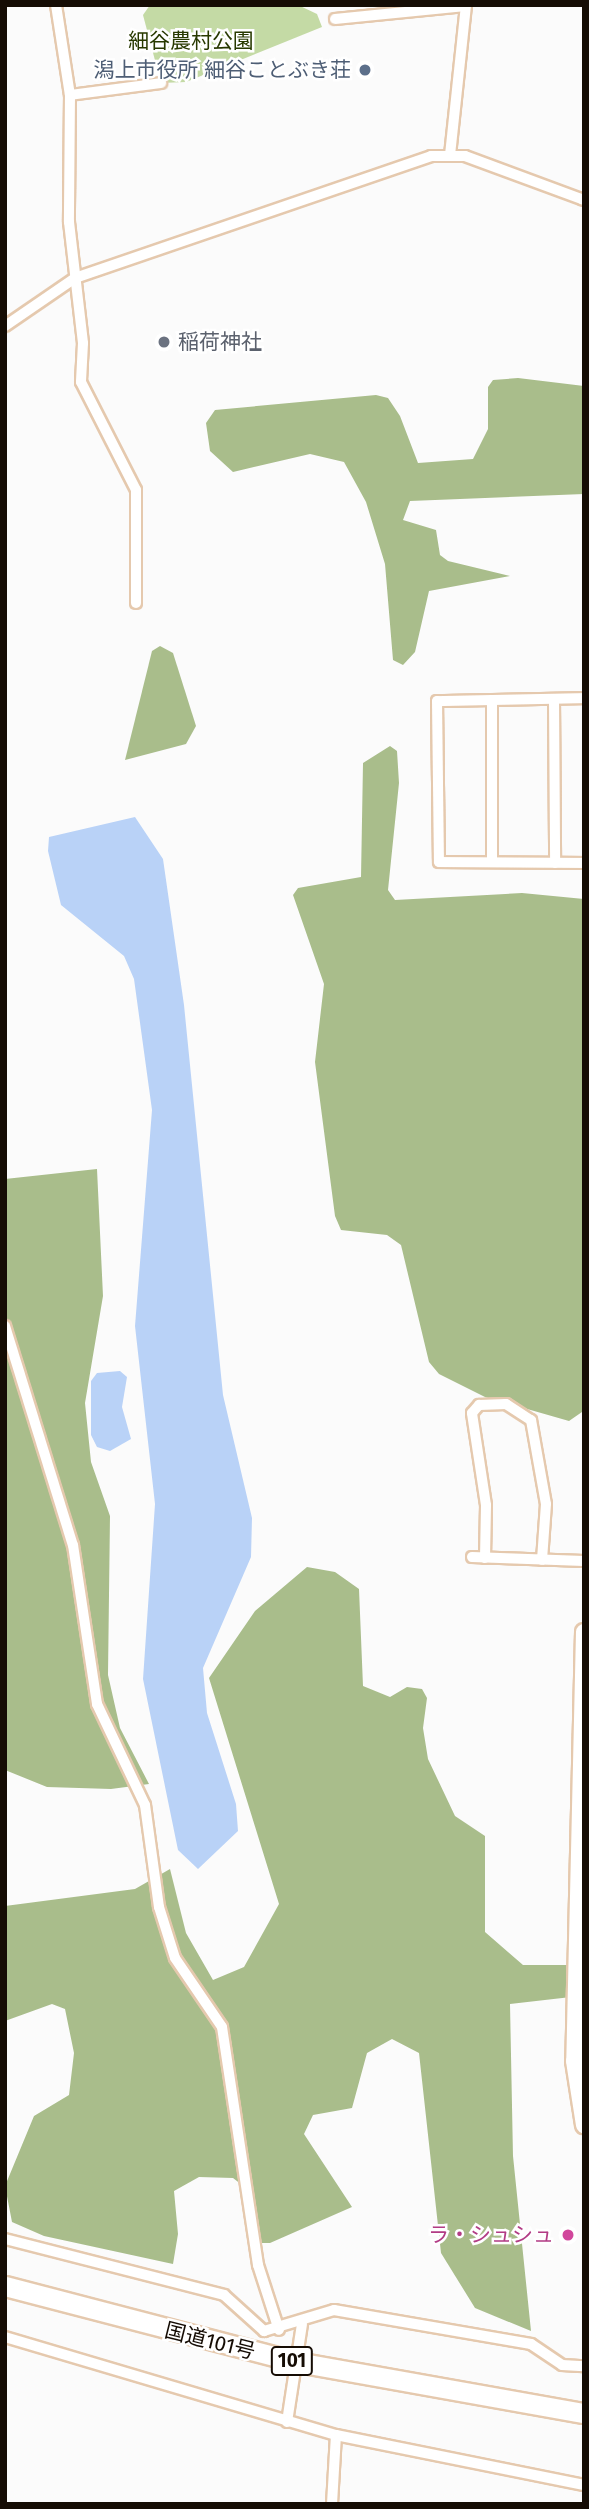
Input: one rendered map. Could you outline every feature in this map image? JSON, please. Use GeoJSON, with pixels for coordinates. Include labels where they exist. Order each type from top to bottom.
{"type":"FeatureCollection","features":[{"type":"Feature","properties":{"kind":"highway","name":"国道101号"},"geometry":{"type":"LineString","coordinates":[[5,2286],[297,2362],[584,2413]]}},
{"type":"Feature","properties":{"kind":"street"},"geometry":{"type":"LineString","coordinates":[[56,5],[71,95],[75,278],[81,382],[136,490],[136,603]]}},
{"type":"Feature","properties":{"kind":"street"},"geometry":{"type":"LineString","coordinates":[[335,19],[466,6],[450,155]]}},
{"type":"Feature","properties":{"kind":"street"},"geometry":{"type":"LineString","coordinates":[[71,95],[161,83]]}},
{"type":"Feature","properties":{"kind":"street"},"geometry":{"type":"LineString","coordinates":[[5,326],[75,278],[431,156],[450,155],[584,200]]}},
{"type":"Feature","properties":{"kind":"street"},"geometry":{"type":"LineString","coordinates":[[584,698],[437,701],[439,862],[584,863]]}},
{"type":"Feature","properties":{"kind":"street"},"geometry":{"type":"LineString","coordinates":[[492,700],[492,862]]}},
{"type":"Feature","properties":{"kind":"street"},"geometry":{"type":"LineString","coordinates":[[554,700],[555,863]]}},
{"type":"Feature","properties":{"kind":"street"},"geometry":{"type":"LineString","coordinates":[[5,1326],[73,1545],[97,1704],[145,1805],[159,1907],[175,1958],[222,2027],[258,2265],[279,2330]]}},
{"type":"Feature","properties":{"kind":"street"},"geometry":{"type":"LineString","coordinates":[[485,1558],[486,1505],[472,1413],[479,1405],[506,1404],[531,1420],[536,1441],[546,1504],[542,1560]]}},
{"type":"Feature","properties":{"kind":"street"},"geometry":{"type":"LineString","coordinates":[[472,1557],[584,1561]]}},
{"type":"Feature","properties":{"kind":"street"},"geometry":{"type":"LineString","coordinates":[[584,1632],[574,2061],[584,2125]]}},
{"type":"Feature","properties":{"kind":"street"},"geometry":{"type":"LineString","coordinates":[[5,2239],[215,2292],[253,2327],[279,2330],[302,2324],[334,2310],[531,2344],[562,2365],[584,2366]]}},
{"type":"Feature","properties":{"kind":"street"},"geometry":{"type":"LineString","coordinates":[[287,2422],[302,2324]]}},
{"type":"Feature","properties":{"kind":"street"},"geometry":{"type":"LineString","coordinates":[[5,2337],[336,2435],[584,2485]]}},
{"type":"Feature","properties":{"kind":"street"},"geometry":{"type":"LineString","coordinates":[[332,2504],[336,2435]]}},
{"type":"Feature","properties":{"kind":"green space","name":"細谷農村公園"},"geometry":{"type":"Polygon","coordinates":[[[150,5],[298,5],[317,14],[322,27],[186,82],[161,83],[143,15],[150,5]]]}},
{"type":"Feature","properties":{"kind":"green space"},"geometry":{"type":"Polygon","coordinates":[[[518,378],[584,386],[584,494],[410,501],[403,520],[436,530],[440,555],[448,561],[510,576],[429,591],[415,652],[403,665],[393,660],[385,564],[366,502],[344,462],[310,454],[233,472],[210,451],[206,423],[215,410],[376,395],[388,398],[400,416],[418,463],[473,459],[488,429],[488,387],[493,380],[518,378]]]}},
{"type":"Feature","properties":{"kind":"green space"},"geometry":{"type":"Polygon","coordinates":[[[160,646],[173,653],[196,726],[186,744],[125,760],[152,651],[160,646]]]}},
{"type":"Feature","properties":{"kind":"green space"},"geometry":{"type":"Polygon","coordinates":[[[390,746],[397,751],[399,783],[388,890],[395,900],[522,893],[584,899],[584,1399],[582,1412],[569,1421],[485,1397],[439,1374],[429,1362],[401,1245],[387,1235],[341,1230],[335,1216],[315,1062],[324,984],[293,895],[298,888],[361,877],[363,763],[390,746]]]}},
{"type":"Feature","properties":{"kind":"green space"},"geometry":{"type":"Polygon","coordinates":[[[97,1169],[103,1296],[85,1403],[91,1462],[110,1516],[108,1675],[120,1728],[149,1784],[111,1789],[47,1787],[5,1770],[5,1179],[97,1169]]]}},
{"type":"Feature","properties":{"kind":"green space"},"geometry":{"type":"Polygon","coordinates":[[[307,1567],[335,1572],[359,1589],[363,1686],[390,1697],[407,1687],[422,1689],[427,1698],[423,1728],[428,1759],[455,1816],[485,1836],[485,1932],[523,1965],[569,1965],[571,1997],[510,2004],[513,2156],[531,2331],[475,2308],[441,2253],[419,2053],[392,2039],[367,2053],[352,2108],[313,2115],[304,2134],[352,2207],[270,2243],[249,2243],[242,2185],[233,2178],[199,2177],[174,2191],[178,2234],[173,2264],[44,2236],[12,2222],[5,2186],[34,2116],[69,2095],[74,2053],[65,2009],[52,2004],[5,2021],[5,1906],[135,1889],[170,1869],[186,1933],[213,1980],[244,1967],[279,1904],[209,1678],[255,1611],[307,1567]]]}},
{"type":"Feature","properties":{"kind":"water"},"geometry":{"type":"Polygon","coordinates":[[[135,817],[163,859],[184,1005],[223,1395],[252,1518],[251,1557],[203,1668],[207,1713],[236,1804],[238,1831],[198,1869],[178,1850],[143,1679],[155,1504],[135,1326],[152,1110],[134,979],[124,956],[61,905],[48,851],[49,837],[135,817]]]}},
{"type":"Feature","properties":{"kind":"water"},"geometry":{"type":"Polygon","coordinates":[[[120,1371],[127,1377],[122,1407],[131,1439],[110,1451],[97,1447],[91,1435],[91,1381],[97,1373],[120,1371]]]}},
{"type":"Feature","properties":{"kind":"place","name":"潟上市役所 細谷ことぶき荘"},"geometry":{"type":"Point","coordinates":[365,70]}},
{"type":"Feature","properties":{"kind":"place","name":"稲荷神社"},"geometry":{"type":"Point","coordinates":[164,342]}},
{"type":"Feature","properties":{"kind":"place","name":"ラ・シュシュ"},"geometry":{"type":"Point","coordinates":[568,2235]}}]}
